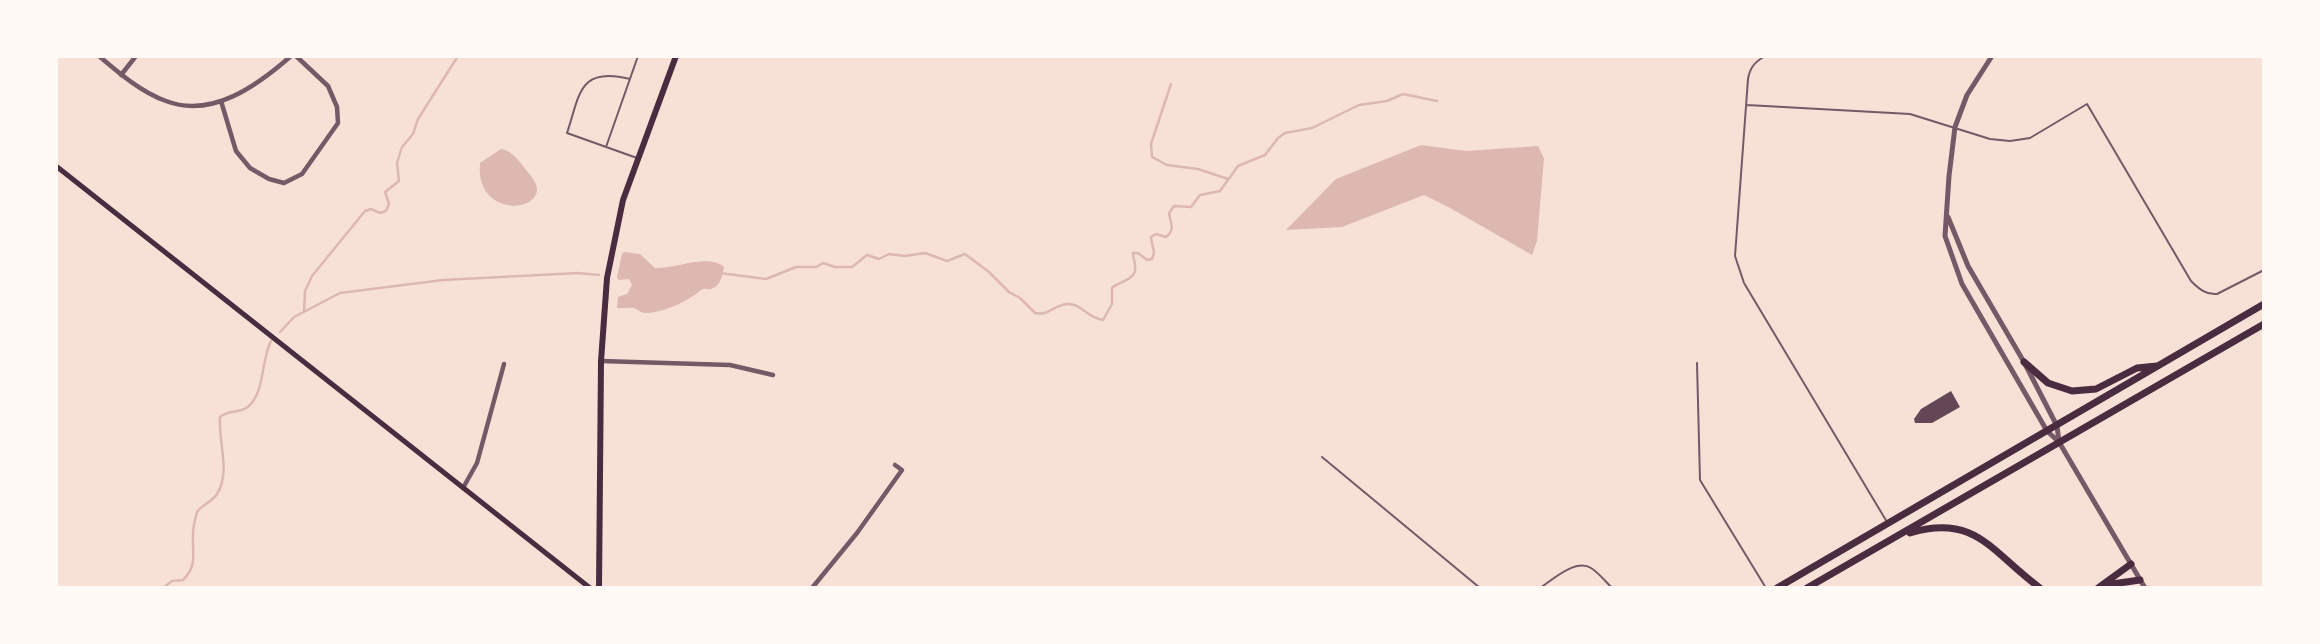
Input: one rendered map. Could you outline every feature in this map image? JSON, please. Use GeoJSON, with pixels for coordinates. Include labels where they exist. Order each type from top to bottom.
{"type":"FeatureCollection","features":[{"type":"Feature","properties":{"kind":"highway"},"geometry":{"type":"LineString","coordinates":[[1777,588],[2264,304]]}},
{"type":"Feature","properties":{"kind":"highway"},"geometry":{"type":"LineString","coordinates":[[1807,588],[2264,324]]}},
{"type":"Feature","properties":{"kind":"highway"},"geometry":{"type":"LineString","coordinates":[[2024,362],[2048,383],[2072,391],[2096,389],[2137,368],[2161,366]]}},
{"type":"Feature","properties":{"kind":"highway"},"geometry":{"type":"LineString","coordinates":[[1896,537],[1929,527],[1961,528],[1975,535],[2040,588]]}},
{"type":"Feature","properties":{"kind":"highway"},"geometry":{"type":"LineString","coordinates":[[2101,587],[2131,564]]}},
{"type":"Feature","properties":{"kind":"highway"},"geometry":{"type":"LineString","coordinates":[[2101,587],[2140,580]]}},
{"type":"Feature","properties":{"kind":"main road"},"geometry":{"type":"LineString","coordinates":[[599,588],[601,361],[607,278],[623,200],[676,56]]}},
{"type":"Feature","properties":{"kind":"main road"},"geometry":{"type":"LineString","coordinates":[[56,166],[590,588]]}},
{"type":"Feature","properties":{"kind":"street"},"geometry":{"type":"LineString","coordinates":[[99,56],[121,75],[167,102],[188,106],[221,101],[247,91],[293,56],[328,86],[337,107],[338,123],[302,174],[284,183],[269,179],[250,168],[236,151],[221,101]]}},
{"type":"Feature","properties":{"kind":"street"},"geometry":{"type":"LineString","coordinates":[[121,75],[136,56]]}},
{"type":"Feature","properties":{"kind":"street"},"geometry":{"type":"LineString","coordinates":[[1992,56],[1967,95],[1955,127],[1945,236],[1962,284],[2047,431],[2059,442],[2145,588]]}},
{"type":"Feature","properties":{"kind":"street"},"geometry":{"type":"LineString","coordinates":[[1947,216],[1968,266],[2024,362],[2057,426],[2059,442]]}},
{"type":"Feature","properties":{"kind":"street"},"geometry":{"type":"LineString","coordinates":[[601,361],[730,365],[772,375]]}},
{"type":"Feature","properties":{"kind":"street"},"geometry":{"type":"LineString","coordinates":[[463,488],[477,463],[504,364]]}},
{"type":"Feature","properties":{"kind":"street"},"geometry":{"type":"LineString","coordinates":[[812,588],[857,533],[902,470],[895,465]]}},
{"type":"Feature","properties":{"kind":"lane"},"geometry":{"type":"LineString","coordinates":[[606,147],[638,56]]}},
{"type":"Feature","properties":{"kind":"lane"},"geometry":{"type":"LineString","coordinates":[[1765,56],[1756,61],[1750,69],[1735,256],[1738,271],[1888,523]]}},
{"type":"Feature","properties":{"kind":"lane"},"geometry":{"type":"LineString","coordinates":[[630,79],[613,75],[597,77],[583,85],[567,133],[638,159]]}},
{"type":"Feature","properties":{"kind":"lane"},"geometry":{"type":"LineString","coordinates":[[1747,105],[1910,114],[1990,139],[2010,141],[2030,138],[2087,104],[2191,281],[2199,289],[2210,295],[2217,294],[2264,270]]}},
{"type":"Feature","properties":{"kind":"lane"},"geometry":{"type":"LineString","coordinates":[[1697,363],[1700,480],[1766,588]]}},
{"type":"Feature","properties":{"kind":"lane"},"geometry":{"type":"LineString","coordinates":[[1322,457],[1480,588]]}},
{"type":"Feature","properties":{"kind":"lane"},"geometry":{"type":"LineString","coordinates":[[1540,588],[1567,570],[1583,564],[1591,567],[1612,588]]}},
{"type":"Feature","properties":{"kind":"shaded area"},"geometry":{"type":"Polygon","coordinates":[[[1421,145],[1466,151],[1538,146],[1544,158],[1537,241],[1532,255],[1424,195],[1342,227],[1286,230],[1336,179],[1421,145]]]}},
{"type":"Feature","properties":{"kind":"shaded area"},"geometry":{"type":"Polygon","coordinates":[[[501,149],[515,157],[536,184],[534,197],[527,203],[507,205],[496,201],[487,193],[481,180],[480,163],[501,149]]]}},
{"type":"Feature","properties":{"kind":"shaded area"},"geometry":{"type":"Polygon","coordinates":[[[624,252],[640,254],[655,268],[709,261],[724,267],[724,270],[714,288],[703,289],[689,299],[666,309],[644,313],[634,308],[617,308],[618,297],[627,294],[632,285],[629,279],[619,280],[617,277],[624,252]]]}},
{"type":"Feature","properties":{"kind":"building"},"geometry":{"type":"Polygon","coordinates":[[[1951,391],[1960,407],[1932,423],[1915,423],[1914,419],[1921,409],[1951,391]]]}},
{"type":"Feature","properties":{"kind":"waterway"},"geometry":{"type":"LineString","coordinates":[[304,312],[305,291],[312,276],[365,211],[386,211],[389,204],[385,192],[399,181],[397,163],[402,147],[413,134],[418,119],[458,56]]}},
{"type":"Feature","properties":{"kind":"waterway"},"geometry":{"type":"LineString","coordinates":[[1171,84],[1151,144],[1152,157],[1167,165],[1198,169],[1228,179]]}},
{"type":"Feature","properties":{"kind":"waterway"},"geometry":{"type":"LineString","coordinates":[[720,273],[766,279],[796,267],[816,267],[823,263],[835,267],[852,267],[867,255],[879,259],[889,254],[905,256],[925,253],[947,261],[965,254],[1035,313],[1044,313],[1062,305],[1072,304],[1103,320],[1112,304],[1112,288],[1134,274],[1133,253],[1138,253],[1147,260],[1152,259],[1154,253],[1151,237],[1156,234],[1166,237],[1171,232],[1169,213],[1174,206],[1191,207],[1200,195],[1220,191],[1238,166],[1265,155],[1285,133],[1312,128],[1359,105],[1387,101],[1403,94],[1437,101]]}},
{"type":"Feature","properties":{"kind":"waterway"},"geometry":{"type":"LineString","coordinates":[[280,332],[294,317],[340,293],[443,280],[578,273],[599,275]]}},
{"type":"Feature","properties":{"kind":"waterway"},"geometry":{"type":"LineString","coordinates":[[163,588],[172,581],[183,580],[191,569],[193,529],[197,512],[217,494],[223,476],[220,417],[247,408],[255,398],[271,341]]}}]}
